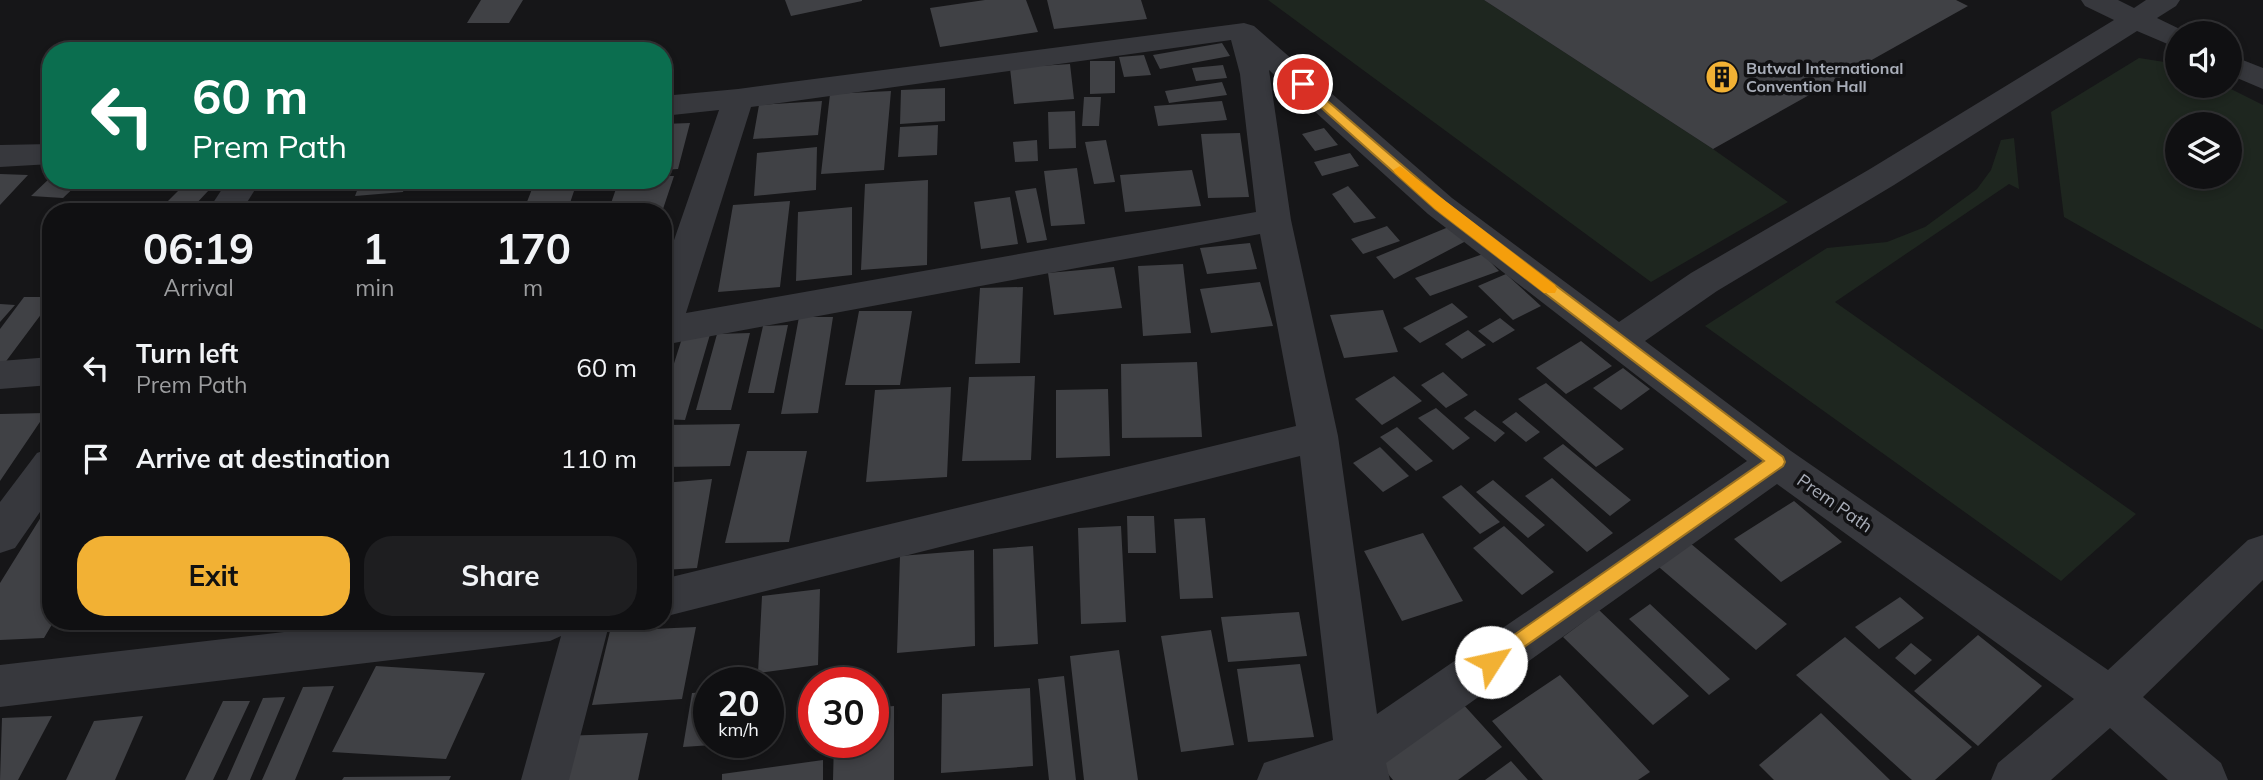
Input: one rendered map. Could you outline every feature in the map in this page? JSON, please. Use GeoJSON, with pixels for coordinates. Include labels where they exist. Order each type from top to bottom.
{"type":"FeatureCollection","features":[{"type":"Feature","properties":{"kind":"street"},"geometry":{"type":"LineString","coordinates":[[2095,0],[2165,33]]}},
{"type":"Feature","properties":{"kind":"street"},"geometry":{"type":"LineString","coordinates":[[1618,341],[1704,282],[1882,177],[2166,0]]}},
{"type":"Feature","properties":{"kind":"street"},"geometry":{"type":"LineString","coordinates":[[672,105],[738,99],[1244,32],[1255,74],[1274,220],[1318,436],[1362,767]]}},
{"type":"Feature","properties":{"kind":"street","name":"Prem Path"},"geometry":{"type":"LineString","coordinates":[[1244,32],[1440,206],[1777,462],[2110,698],[2204,780]]}},
{"type":"Feature","properties":{"kind":"street"},"geometry":{"type":"LineString","coordinates":[[2242,70],[2263,80]]}},
{"type":"Feature","properties":{"kind":"street"},"geometry":{"type":"LineString","coordinates":[[672,301],[738,99]]}},
{"type":"Feature","properties":{"kind":"street"},"geometry":{"type":"LineString","coordinates":[[0,156],[42,154]]}},
{"type":"Feature","properties":{"kind":"street"},"geometry":{"type":"LineString","coordinates":[[672,327],[1274,220]]}},
{"type":"Feature","properties":{"kind":"street"},"geometry":{"type":"LineString","coordinates":[[0,375],[42,372]]}},
{"type":"Feature","properties":{"kind":"street"},"geometry":{"type":"LineString","coordinates":[[672,596],[1318,436]]}},
{"type":"Feature","properties":{"kind":"street"},"geometry":{"type":"LineString","coordinates":[[1281,780],[1362,767],[1777,462]]}},
{"type":"Feature","properties":{"kind":"street"},"geometry":{"type":"LineString","coordinates":[[0,535],[42,477]]}},
{"type":"Feature","properties":{"kind":"street"},"geometry":{"type":"LineString","coordinates":[[2015,780],[2110,698],[2263,553]]}},
{"type":"Feature","properties":{"kind":"street"},"geometry":{"type":"LineString","coordinates":[[0,686],[474,630]]}},
{"type":"Feature","properties":{"kind":"street"},"geometry":{"type":"LineString","coordinates":[[545,780],[586,630]]}},
{"type":"Feature","properties":{"kind":"shaded area"},"geometry":{"type":"Polygon","coordinates":[[[1268,0],[1484,0],[1713,149],[1788,202],[1651,282],[1268,0]]]}},
{"type":"Feature","properties":{"kind":"shaded area"},"geometry":{"type":"Polygon","coordinates":[[[2139,58],[2165,62],[2165,98],[2242,98],[2242,94],[2263,105],[2263,330],[2064,217],[2051,112],[2139,58]]]}},
{"type":"Feature","properties":{"kind":"shaded area"},"geometry":{"type":"Polygon","coordinates":[[[2014,138],[2019,189],[2009,184],[1835,302],[2136,514],[2061,581],[1705,326],[1827,248],[1887,242],[1925,227],[1977,189],[1991,170],[2001,140],[2014,138]]]}},
{"type":"Feature","properties":{"kind":"building"},"geometry":{"type":"Polygon","coordinates":[[[481,0],[523,0],[509,23],[467,23],[481,0]]]}},
{"type":"Feature","properties":{"kind":"building"},"geometry":{"type":"Polygon","coordinates":[[[785,0],[862,0],[862,1],[791,16],[785,0]]]}},
{"type":"Feature","properties":{"kind":"building"},"geometry":{"type":"Polygon","coordinates":[[[985,0],[1026,0],[1038,32],[940,47],[930,8],[985,0]]]}},
{"type":"Feature","properties":{"kind":"building"},"geometry":{"type":"Polygon","coordinates":[[[1047,0],[1141,0],[1147,19],[1054,29],[1047,0]]]}},
{"type":"Feature","properties":{"kind":"building","name":"Butwal International Convention Hall"},"geometry":{"type":"Polygon","coordinates":[[[1484,0],[1956,0],[1968,6],[1713,149],[1484,0]]]}},
{"type":"Feature","properties":{"kind":"building"},"geometry":{"type":"Polygon","coordinates":[[[1222,43],[1230,56],[1160,69],[1153,55],[1222,43]]]}},
{"type":"Feature","properties":{"kind":"building"},"geometry":{"type":"Polygon","coordinates":[[[1144,55],[1151,75],[1124,77],[1119,57],[1144,55]]]}},
{"type":"Feature","properties":{"kind":"building"},"geometry":{"type":"Polygon","coordinates":[[[1090,61],[1115,61],[1115,93],[1090,94],[1090,61]]]}},
{"type":"Feature","properties":{"kind":"building"},"geometry":{"type":"Polygon","coordinates":[[[1070,64],[1074,99],[1014,104],[1010,68],[1070,64]]]}},
{"type":"Feature","properties":{"kind":"building"},"geometry":{"type":"Polygon","coordinates":[[[1223,65],[1227,78],[1196,81],[1192,68],[1223,65]]]}},
{"type":"Feature","properties":{"kind":"building"},"geometry":{"type":"Polygon","coordinates":[[[1222,82],[1227,95],[1169,103],[1165,91],[1222,82]]]}},
{"type":"Feature","properties":{"kind":"building"},"geometry":{"type":"Polygon","coordinates":[[[945,88],[945,121],[900,124],[901,90],[945,88]]]}},
{"type":"Feature","properties":{"kind":"building"},"geometry":{"type":"Polygon","coordinates":[[[891,91],[884,170],[821,174],[830,94],[891,91]]]}},
{"type":"Feature","properties":{"kind":"building"},"geometry":{"type":"Polygon","coordinates":[[[1084,97],[1101,97],[1099,126],[1082,126],[1084,97]]]}},
{"type":"Feature","properties":{"kind":"building"},"geometry":{"type":"Polygon","coordinates":[[[822,101],[818,135],[753,139],[759,105],[822,101]]]}},
{"type":"Feature","properties":{"kind":"building"},"geometry":{"type":"Polygon","coordinates":[[[1222,101],[1227,120],[1158,126],[1154,106],[1222,101]]]}},
{"type":"Feature","properties":{"kind":"building"},"geometry":{"type":"Polygon","coordinates":[[[1075,111],[1076,148],[1049,149],[1048,112],[1075,111]]]}},
{"type":"Feature","properties":{"kind":"building"},"geometry":{"type":"Polygon","coordinates":[[[690,123],[678,169],[672,169],[672,124],[690,123]]]}},
{"type":"Feature","properties":{"kind":"building"},"geometry":{"type":"Polygon","coordinates":[[[938,125],[937,155],[898,157],[900,127],[938,125]]]}},
{"type":"Feature","properties":{"kind":"building"},"geometry":{"type":"Polygon","coordinates":[[[1324,128],[1338,145],[1315,151],[1302,134],[1324,128]]]}},
{"type":"Feature","properties":{"kind":"building"},"geometry":{"type":"Polygon","coordinates":[[[1240,133],[1249,197],[1208,198],[1201,134],[1240,133]]]}},
{"type":"Feature","properties":{"kind":"building"},"geometry":{"type":"Polygon","coordinates":[[[1037,140],[1038,161],[1015,162],[1013,142],[1037,140]]]}},
{"type":"Feature","properties":{"kind":"building"},"geometry":{"type":"Polygon","coordinates":[[[1106,140],[1115,182],[1094,184],[1085,142],[1106,140]]]}},
{"type":"Feature","properties":{"kind":"building"},"geometry":{"type":"Polygon","coordinates":[[[817,147],[816,190],[754,196],[757,153],[817,147]]]}},
{"type":"Feature","properties":{"kind":"building"},"geometry":{"type":"Polygon","coordinates":[[[1350,153],[1359,166],[1322,176],[1314,162],[1350,153]]]}},
{"type":"Feature","properties":{"kind":"building"},"geometry":{"type":"Polygon","coordinates":[[[1077,168],[1085,224],[1051,226],[1044,171],[1077,168]]]}},
{"type":"Feature","properties":{"kind":"building"},"geometry":{"type":"Polygon","coordinates":[[[1192,170],[1201,206],[1125,212],[1120,175],[1192,170]]]}},
{"type":"Feature","properties":{"kind":"building"},"geometry":{"type":"Polygon","coordinates":[[[0,174],[28,175],[0,205],[0,174]]]}},
{"type":"Feature","properties":{"kind":"building"},"geometry":{"type":"Polygon","coordinates":[[[928,180],[927,265],[861,270],[865,184],[928,180]]]}},
{"type":"Feature","properties":{"kind":"building"},"geometry":{"type":"Polygon","coordinates":[[[42,186],[42,189],[72,189],[63,198],[31,196],[42,186]]]}},
{"type":"Feature","properties":{"kind":"building"},"geometry":{"type":"Polygon","coordinates":[[[1348,186],[1376,218],[1354,223],[1332,194],[1348,186]]]}},
{"type":"Feature","properties":{"kind":"building"},"geometry":{"type":"Polygon","coordinates":[[[1036,188],[1047,240],[1027,243],[1015,191],[1036,188]]]}},
{"type":"Feature","properties":{"kind":"building"},"geometry":{"type":"Polygon","coordinates":[[[180,189],[209,190],[197,203],[166,203],[180,189]]]}},
{"type":"Feature","properties":{"kind":"building"},"geometry":{"type":"Polygon","coordinates":[[[358,189],[404,189],[403,192],[355,196],[358,189]]]}},
{"type":"Feature","properties":{"kind":"building"},"geometry":{"type":"Polygon","coordinates":[[[421,189],[453,189],[453,190],[420,191],[421,189]]]}},
{"type":"Feature","properties":{"kind":"building"},"geometry":{"type":"Polygon","coordinates":[[[532,189],[575,189],[570,203],[527,203],[532,189]]]}},
{"type":"Feature","properties":{"kind":"building"},"geometry":{"type":"Polygon","coordinates":[[[616,189],[670,189],[665,203],[611,203],[616,189]]]}},
{"type":"Feature","properties":{"kind":"building"},"geometry":{"type":"Polygon","coordinates":[[[1010,197],[1018,244],[981,249],[974,202],[1010,197]]]}},
{"type":"Feature","properties":{"kind":"building"},"geometry":{"type":"Polygon","coordinates":[[[790,201],[780,287],[718,292],[733,205],[790,201]]]}},
{"type":"Feature","properties":{"kind":"building"},"geometry":{"type":"Polygon","coordinates":[[[852,207],[852,275],[796,281],[798,212],[852,207]]]}},
{"type":"Feature","properties":{"kind":"building"},"geometry":{"type":"Polygon","coordinates":[[[1387,226],[1400,241],[1363,254],[1351,239],[1387,226]]]}},
{"type":"Feature","properties":{"kind":"building"},"geometry":{"type":"Polygon","coordinates":[[[1451,226],[1466,241],[1394,279],[1376,257],[1451,226]]]}},
{"type":"Feature","properties":{"kind":"building"},"geometry":{"type":"Polygon","coordinates":[[[1250,243],[1257,269],[1207,274],[1200,248],[1250,243]]]}},
{"type":"Feature","properties":{"kind":"building"},"geometry":{"type":"Polygon","coordinates":[[[1483,254],[1499,271],[1430,296],[1415,278],[1483,254]]]}},
{"type":"Feature","properties":{"kind":"building"},"geometry":{"type":"Polygon","coordinates":[[[1183,264],[1191,333],[1143,336],[1138,266],[1183,264]]]}},
{"type":"Feature","properties":{"kind":"building"},"geometry":{"type":"Polygon","coordinates":[[[1114,267],[1122,308],[1054,315],[1048,273],[1114,267]]]}},
{"type":"Feature","properties":{"kind":"building"},"geometry":{"type":"Polygon","coordinates":[[[1506,274],[1541,306],[1513,320],[1478,286],[1506,274]]]}},
{"type":"Feature","properties":{"kind":"building"},"geometry":{"type":"Polygon","coordinates":[[[1260,282],[1273,326],[1211,333],[1200,289],[1260,282]]]}},
{"type":"Feature","properties":{"kind":"building"},"geometry":{"type":"Polygon","coordinates":[[[1023,287],[1020,363],[975,364],[980,288],[1023,287]]]}},
{"type":"Feature","properties":{"kind":"building"},"geometry":{"type":"Polygon","coordinates":[[[24,297],[42,297],[42,313],[4,364],[0,364],[0,329],[24,297]]]}},
{"type":"Feature","properties":{"kind":"building"},"geometry":{"type":"Polygon","coordinates":[[[1452,303],[1468,317],[1420,343],[1403,328],[1452,303]]]}},
{"type":"Feature","properties":{"kind":"building"},"geometry":{"type":"Polygon","coordinates":[[[0,304],[15,305],[0,322],[0,304]]]}},
{"type":"Feature","properties":{"kind":"building"},"geometry":{"type":"Polygon","coordinates":[[[1383,310],[1398,352],[1344,358],[1330,315],[1383,310]]]}},
{"type":"Feature","properties":{"kind":"building"},"geometry":{"type":"Polygon","coordinates":[[[859,311],[912,311],[900,385],[845,385],[859,311]]]}},
{"type":"Feature","properties":{"kind":"building"},"geometry":{"type":"Polygon","coordinates":[[[799,317],[833,317],[818,413],[781,414],[799,317]]]}},
{"type":"Feature","properties":{"kind":"building"},"geometry":{"type":"Polygon","coordinates":[[[1500,318],[1515,330],[1493,343],[1478,331],[1500,318]]]}},
{"type":"Feature","properties":{"kind":"building"},"geometry":{"type":"Polygon","coordinates":[[[788,325],[774,393],[748,393],[763,326],[788,325]]]}},
{"type":"Feature","properties":{"kind":"building"},"geometry":{"type":"Polygon","coordinates":[[[1468,330],[1486,345],[1462,359],[1445,344],[1468,330]]]}},
{"type":"Feature","properties":{"kind":"building"},"geometry":{"type":"Polygon","coordinates":[[[711,331],[685,420],[672,419],[672,370],[684,332],[711,331]]]}},
{"type":"Feature","properties":{"kind":"building"},"geometry":{"type":"Polygon","coordinates":[[[750,333],[731,410],[696,410],[717,334],[750,333]]]}},
{"type":"Feature","properties":{"kind":"building"},"geometry":{"type":"Polygon","coordinates":[[[1581,341],[1612,366],[1566,394],[1536,368],[1581,341]]]}},
{"type":"Feature","properties":{"kind":"building"},"geometry":{"type":"Polygon","coordinates":[[[1197,362],[1202,437],[1122,438],[1121,364],[1197,362]]]}},
{"type":"Feature","properties":{"kind":"building"},"geometry":{"type":"Polygon","coordinates":[[[1623,368],[1650,389],[1621,410],[1593,388],[1623,368]]]}},
{"type":"Feature","properties":{"kind":"building"},"geometry":{"type":"Polygon","coordinates":[[[1443,372],[1468,395],[1446,408],[1421,385],[1443,372]]]}},
{"type":"Feature","properties":{"kind":"building"},"geometry":{"type":"Polygon","coordinates":[[[1035,376],[1031,460],[962,461],[969,377],[1035,376]]]}},
{"type":"Feature","properties":{"kind":"building"},"geometry":{"type":"Polygon","coordinates":[[[1394,376],[1422,401],[1382,425],[1355,399],[1394,376]]]}},
{"type":"Feature","properties":{"kind":"building"},"geometry":{"type":"Polygon","coordinates":[[[1546,383],[1624,449],[1596,467],[1518,399],[1546,383]]]}},
{"type":"Feature","properties":{"kind":"building"},"geometry":{"type":"Polygon","coordinates":[[[951,387],[947,477],[866,482],[875,390],[951,387]]]}},
{"type":"Feature","properties":{"kind":"building"},"geometry":{"type":"Polygon","coordinates":[[[1108,389],[1110,456],[1056,458],[1056,390],[1108,389]]]}},
{"type":"Feature","properties":{"kind":"building"},"geometry":{"type":"Polygon","coordinates":[[[1436,408],[1470,438],[1453,450],[1418,418],[1436,408]]]}},
{"type":"Feature","properties":{"kind":"building"},"geometry":{"type":"Polygon","coordinates":[[[1475,410],[1505,433],[1495,442],[1464,418],[1475,410]]]}},
{"type":"Feature","properties":{"kind":"building"},"geometry":{"type":"Polygon","coordinates":[[[1516,412],[1540,432],[1526,442],[1502,422],[1516,412]]]}},
{"type":"Feature","properties":{"kind":"building"},"geometry":{"type":"Polygon","coordinates":[[[42,413],[42,419],[0,481],[0,414],[42,413]]]}},
{"type":"Feature","properties":{"kind":"building"},"geometry":{"type":"Polygon","coordinates":[[[740,424],[730,466],[672,467],[672,425],[740,424]]]}},
{"type":"Feature","properties":{"kind":"building"},"geometry":{"type":"Polygon","coordinates":[[[1397,427],[1433,461],[1416,471],[1380,437],[1397,427]]]}},
{"type":"Feature","properties":{"kind":"building"},"geometry":{"type":"Polygon","coordinates":[[[1563,444],[1631,500],[1610,516],[1543,458],[1563,444]]]}},
{"type":"Feature","properties":{"kind":"building"},"geometry":{"type":"Polygon","coordinates":[[[1380,447],[1409,476],[1383,492],[1353,463],[1380,447]]]}},
{"type":"Feature","properties":{"kind":"building"},"geometry":{"type":"Polygon","coordinates":[[[747,451],[807,451],[789,542],[725,543],[747,451]]]}},
{"type":"Feature","properties":{"kind":"building"},"geometry":{"type":"Polygon","coordinates":[[[1552,478],[1613,533],[1587,552],[1525,496],[1552,478]]]}},
{"type":"Feature","properties":{"kind":"building"},"geometry":{"type":"Polygon","coordinates":[[[712,479],[697,568],[672,569],[672,482],[712,479]]]}},
{"type":"Feature","properties":{"kind":"building"},"geometry":{"type":"Polygon","coordinates":[[[1493,480],[1545,525],[1528,538],[1476,492],[1493,480]]]}},
{"type":"Feature","properties":{"kind":"building"},"geometry":{"type":"Polygon","coordinates":[[[1461,485],[1500,522],[1480,534],[1442,497],[1461,485]]]}},
{"type":"Feature","properties":{"kind":"building"},"geometry":{"type":"Polygon","coordinates":[[[1794,501],[1842,542],[1781,582],[1734,539],[1794,501]]]}},
{"type":"Feature","properties":{"kind":"building"},"geometry":{"type":"Polygon","coordinates":[[[42,515],[42,630],[49,630],[44,638],[0,640],[0,583],[42,515]]]}},
{"type":"Feature","properties":{"kind":"building"},"geometry":{"type":"Polygon","coordinates":[[[1127,516],[1154,516],[1156,553],[1128,553],[1127,516]]]}},
{"type":"Feature","properties":{"kind":"building"},"geometry":{"type":"Polygon","coordinates":[[[1205,518],[1213,598],[1180,599],[1174,519],[1205,518]]]}},
{"type":"Feature","properties":{"kind":"building"},"geometry":{"type":"Polygon","coordinates":[[[1121,526],[1126,622],[1081,624],[1078,528],[1121,526]]]}},
{"type":"Feature","properties":{"kind":"building"},"geometry":{"type":"Polygon","coordinates":[[[1504,526],[1554,572],[1522,595],[1473,548],[1504,526]]]}},
{"type":"Feature","properties":{"kind":"building"},"geometry":{"type":"Polygon","coordinates":[[[1423,533],[1463,601],[1402,621],[1364,551],[1423,533]]]}},
{"type":"Feature","properties":{"kind":"building"},"geometry":{"type":"Polygon","coordinates":[[[1684,538],[1787,624],[1756,650],[1653,562],[1684,538]]]}},
{"type":"Feature","properties":{"kind":"building"},"geometry":{"type":"Polygon","coordinates":[[[1033,546],[1038,644],[994,647],[993,549],[1033,546]]]}},
{"type":"Feature","properties":{"kind":"building"},"geometry":{"type":"Polygon","coordinates":[[[974,550],[975,646],[897,653],[900,556],[974,550]]]}},
{"type":"Feature","properties":{"kind":"building"},"geometry":{"type":"Polygon","coordinates":[[[820,589],[818,665],[784,670],[784,667],[758,667],[762,596],[820,589]]]}},
{"type":"Feature","properties":{"kind":"building"},"geometry":{"type":"Polygon","coordinates":[[[1900,597],[1924,618],[1879,649],[1855,627],[1900,597]]]}},
{"type":"Feature","properties":{"kind":"building"},"geometry":{"type":"Polygon","coordinates":[[[1650,604],[1730,679],[1709,695],[1629,619],[1650,604]]]}},
{"type":"Feature","properties":{"kind":"building"},"geometry":{"type":"Polygon","coordinates":[[[1599,610],[1689,696],[1653,725],[1563,637],[1599,610]]]}},
{"type":"Feature","properties":{"kind":"building"},"geometry":{"type":"Polygon","coordinates":[[[1299,612],[1307,656],[1228,662],[1221,617],[1299,612]]]}},
{"type":"Feature","properties":{"kind":"building"},"geometry":{"type":"Polygon","coordinates":[[[696,627],[682,699],[592,705],[610,631],[696,627]]]}},
{"type":"Feature","properties":{"kind":"building"},"geometry":{"type":"Polygon","coordinates":[[[1211,630],[1234,745],[1181,752],[1161,636],[1211,630]]]}},
{"type":"Feature","properties":{"kind":"building"},"geometry":{"type":"Polygon","coordinates":[[[1978,635],[2042,686],[1978,746],[1914,691],[1978,635]]]}},
{"type":"Feature","properties":{"kind":"building"},"geometry":{"type":"Polygon","coordinates":[[[1845,637],[1972,747],[1935,780],[1912,780],[1796,675],[1845,637]]]}},
{"type":"Feature","properties":{"kind":"building"},"geometry":{"type":"Polygon","coordinates":[[[1911,643],[1932,660],[1915,675],[1895,658],[1911,643]]]}},
{"type":"Feature","properties":{"kind":"building"},"geometry":{"type":"Polygon","coordinates":[[[1119,650],[1138,780],[1084,780],[1070,656],[1119,650]]]}},
{"type":"Feature","properties":{"kind":"building"},"geometry":{"type":"Polygon","coordinates":[[[1300,664],[1314,737],[1248,742],[1237,669],[1300,664]]]}},
{"type":"Feature","properties":{"kind":"building"},"geometry":{"type":"Polygon","coordinates":[[[376,666],[485,673],[446,759],[332,752],[376,666]]]}},
{"type":"Feature","properties":{"kind":"building"},"geometry":{"type":"Polygon","coordinates":[[[1560,675],[1650,772],[1638,780],[1543,780],[1492,721],[1560,675]]]}},
{"type":"Feature","properties":{"kind":"building"},"geometry":{"type":"Polygon","coordinates":[[[1064,676],[1076,780],[1049,780],[1038,679],[1064,676]]]}},
{"type":"Feature","properties":{"kind":"building"},"geometry":{"type":"Polygon","coordinates":[[[334,686],[295,780],[262,780],[303,687],[334,686]]]}},
{"type":"Feature","properties":{"kind":"building"},"geometry":{"type":"Polygon","coordinates":[[[1030,688],[1033,766],[941,773],[942,694],[1030,688]]]}},
{"type":"Feature","properties":{"kind":"building"},"geometry":{"type":"Polygon","coordinates":[[[692,693],[693,746],[683,747],[692,693]]]}},
{"type":"Feature","properties":{"kind":"building"},"geometry":{"type":"Polygon","coordinates":[[[285,697],[250,780],[227,780],[263,698],[285,697]]]}},
{"type":"Feature","properties":{"kind":"building"},"geometry":{"type":"Polygon","coordinates":[[[223,701],[250,701],[213,780],[185,780],[223,701]]]}},
{"type":"Feature","properties":{"kind":"building"},"geometry":{"type":"Polygon","coordinates":[[[1462,703],[1502,747],[1458,780],[1393,780],[1379,763],[1462,703]]]}},
{"type":"Feature","properties":{"kind":"building"},"geometry":{"type":"Polygon","coordinates":[[[889,706],[894,706],[894,780],[833,780],[834,758],[889,758],[889,706]]]}},
{"type":"Feature","properties":{"kind":"building"},"geometry":{"type":"Polygon","coordinates":[[[1821,713],[1890,780],[1774,780],[1759,765],[1821,713]]]}},
{"type":"Feature","properties":{"kind":"building"},"geometry":{"type":"Polygon","coordinates":[[[52,716],[18,780],[0,780],[2,718],[52,716]]]}},
{"type":"Feature","properties":{"kind":"building"},"geometry":{"type":"Polygon","coordinates":[[[143,716],[115,780],[66,780],[94,721],[143,716]]]}},
{"type":"Feature","properties":{"kind":"building"},"geometry":{"type":"Polygon","coordinates":[[[648,733],[638,780],[549,780],[561,736],[648,733]]]}},
{"type":"Feature","properties":{"kind":"building"},"geometry":{"type":"Polygon","coordinates":[[[823,760],[823,780],[722,780],[722,774],[823,760]]]}},
{"type":"Feature","properties":{"kind":"building"},"geometry":{"type":"Polygon","coordinates":[[[1511,761],[1528,780],[1485,780],[1511,761]]]}},
{"type":"Feature","properties":{"kind":"building"},"geometry":{"type":"Polygon","coordinates":[[[451,776],[449,780],[342,780],[344,777],[451,776]]]}},
{"type":"Feature","properties":{"kind":"slow traffic"},"geometry":{"type":"LineString","coordinates":[[1400,170],[1440,206],[1550,289]]}},
{"type":"Feature","properties":{"kind":"place","name":"Butwal International Convention Hall"},"geometry":{"type":"Point","coordinates":[1722,77]}},
{"type":"Feature","properties":{"kind":"route"},"geometry":{"type":"LineString","coordinates":[[1303,84],[1440,206],[1777,462],[1491,662]]}}]}
